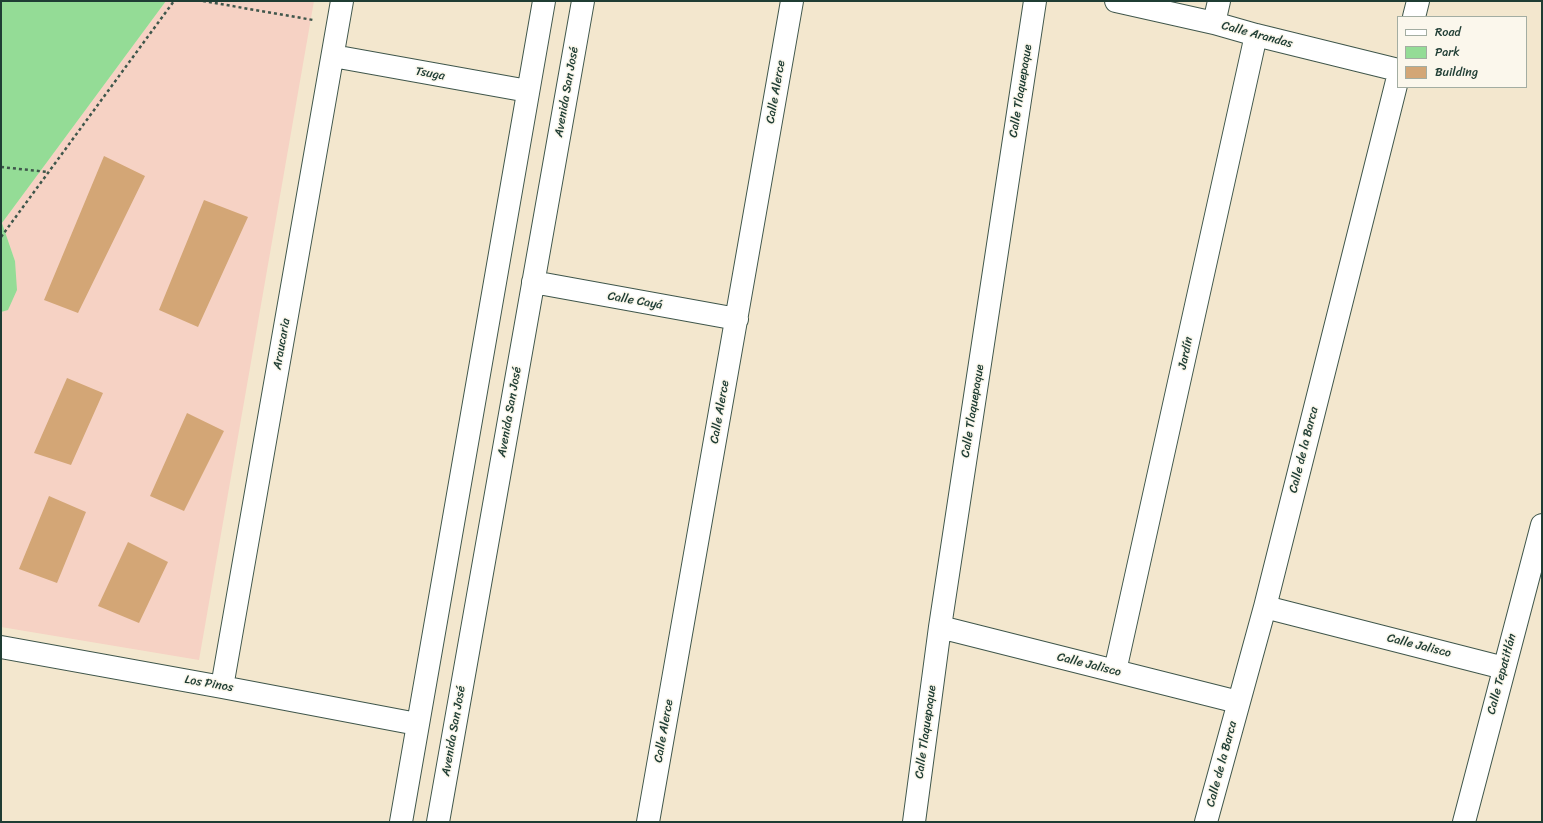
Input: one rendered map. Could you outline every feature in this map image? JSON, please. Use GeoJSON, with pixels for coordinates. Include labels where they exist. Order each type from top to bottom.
{"type":"FeatureCollection","features":[{"type":"Feature","properties":{"kind":"street","name":"Araucaria"},"geometry":{"type":"LineString","coordinates":[[222,687],[342,1]]}},
{"type":"Feature","properties":{"kind":"street"},"geometry":{"type":"LineString","coordinates":[[401,822],[544,1]]}},
{"type":"Feature","properties":{"kind":"street","name":"Avenida San José"},"geometry":{"type":"LineString","coordinates":[[438,822],[583,1]]}},
{"type":"Feature","properties":{"kind":"street","name":"Calle Alerce"},"geometry":{"type":"LineString","coordinates":[[648,822],[792,1]]}},
{"type":"Feature","properties":{"kind":"street","name":"Calle Tlaquepaque"},"geometry":{"type":"LineString","coordinates":[[914,822],[940,627],[1035,1]]}},
{"type":"Feature","properties":{"kind":"street","name":"Calle Arandas"},"geometry":{"type":"LineString","coordinates":[[1116,1],[1214,23],[1256,35],[1397,70]]}},
{"type":"Feature","properties":{"kind":"street"},"geometry":{"type":"LineString","coordinates":[[1214,23],[1220,1]]}},
{"type":"Feature","properties":{"kind":"street"},"geometry":{"type":"LineString","coordinates":[[1414,16],[1418,1]]}},
{"type":"Feature","properties":{"kind":"street","name":"Jardín"},"geometry":{"type":"LineString","coordinates":[[1115,671],[1256,35]]}},
{"type":"Feature","properties":{"kind":"street","name":"Tsuga"},"geometry":{"type":"LineString","coordinates":[[332,56],[528,91]]}},
{"type":"Feature","properties":{"kind":"street","name":"Calle de la Barca"},"geometry":{"type":"LineString","coordinates":[[1206,822],[1265,607],[1397,81]]}},
{"type":"Feature","properties":{"kind":"street","name":"Calle Cayá"},"geometry":{"type":"LineString","coordinates":[[533,282],[737,319]]}},
{"type":"Feature","properties":{"kind":"street","name":"Calle Tepatitlán"},"geometry":{"type":"LineString","coordinates":[[1464,822],[1542,525]]}},
{"type":"Feature","properties":{"kind":"street","name":"Calle Jalisco"},"geometry":{"type":"LineString","coordinates":[[1265,607],[1504,668]]}},
{"type":"Feature","properties":{"kind":"street","name":"Calle Jalisco"},"geometry":{"type":"LineString","coordinates":[[940,627],[1238,702]]}},
{"type":"Feature","properties":{"kind":"street","name":"Los Pinos"},"geometry":{"type":"LineString","coordinates":[[1,648],[222,687],[417,724]]}},
{"type":"Feature","properties":{"kind":"path"},"geometry":{"type":"LineString","coordinates":[[1,237],[174,1]]}},
{"type":"Feature","properties":{"kind":"path"},"geometry":{"type":"LineString","coordinates":[[203,1],[338,25]]}},
{"type":"Feature","properties":{"kind":"path"},"geometry":{"type":"LineString","coordinates":[[1,167],[49,172]]}},
{"type":"Feature","properties":{"kind":"shaded area"},"geometry":{"type":"Polygon","coordinates":[[[166,1],[314,1],[199,660],[1,627],[1,312],[8,309],[15,261],[2,223],[166,1]]]}},
{"type":"Feature","properties":{"kind":"green space"},"geometry":{"type":"Polygon","coordinates":[[[1,1],[166,1],[2,223],[15,261],[17,290],[8,310],[1,312],[1,1]]]}},
{"type":"Feature","properties":{"kind":"building"},"geometry":{"type":"Polygon","coordinates":[[[104,156],[145,176],[78,313],[44,300],[104,156]]]}},
{"type":"Feature","properties":{"kind":"building"},"geometry":{"type":"Polygon","coordinates":[[[204,200],[248,217],[198,327],[159,310],[204,200]]]}},
{"type":"Feature","properties":{"kind":"building"},"geometry":{"type":"Polygon","coordinates":[[[67,378],[103,393],[71,465],[34,453],[67,378]]]}},
{"type":"Feature","properties":{"kind":"building"},"geometry":{"type":"Polygon","coordinates":[[[187,413],[224,431],[184,511],[150,496],[187,413]]]}},
{"type":"Feature","properties":{"kind":"building"},"geometry":{"type":"Polygon","coordinates":[[[49,496],[86,512],[57,583],[19,569],[49,496]]]}},
{"type":"Feature","properties":{"kind":"building"},"geometry":{"type":"Polygon","coordinates":[[[128,542],[168,562],[139,623],[98,606],[128,542]]]}}]}
